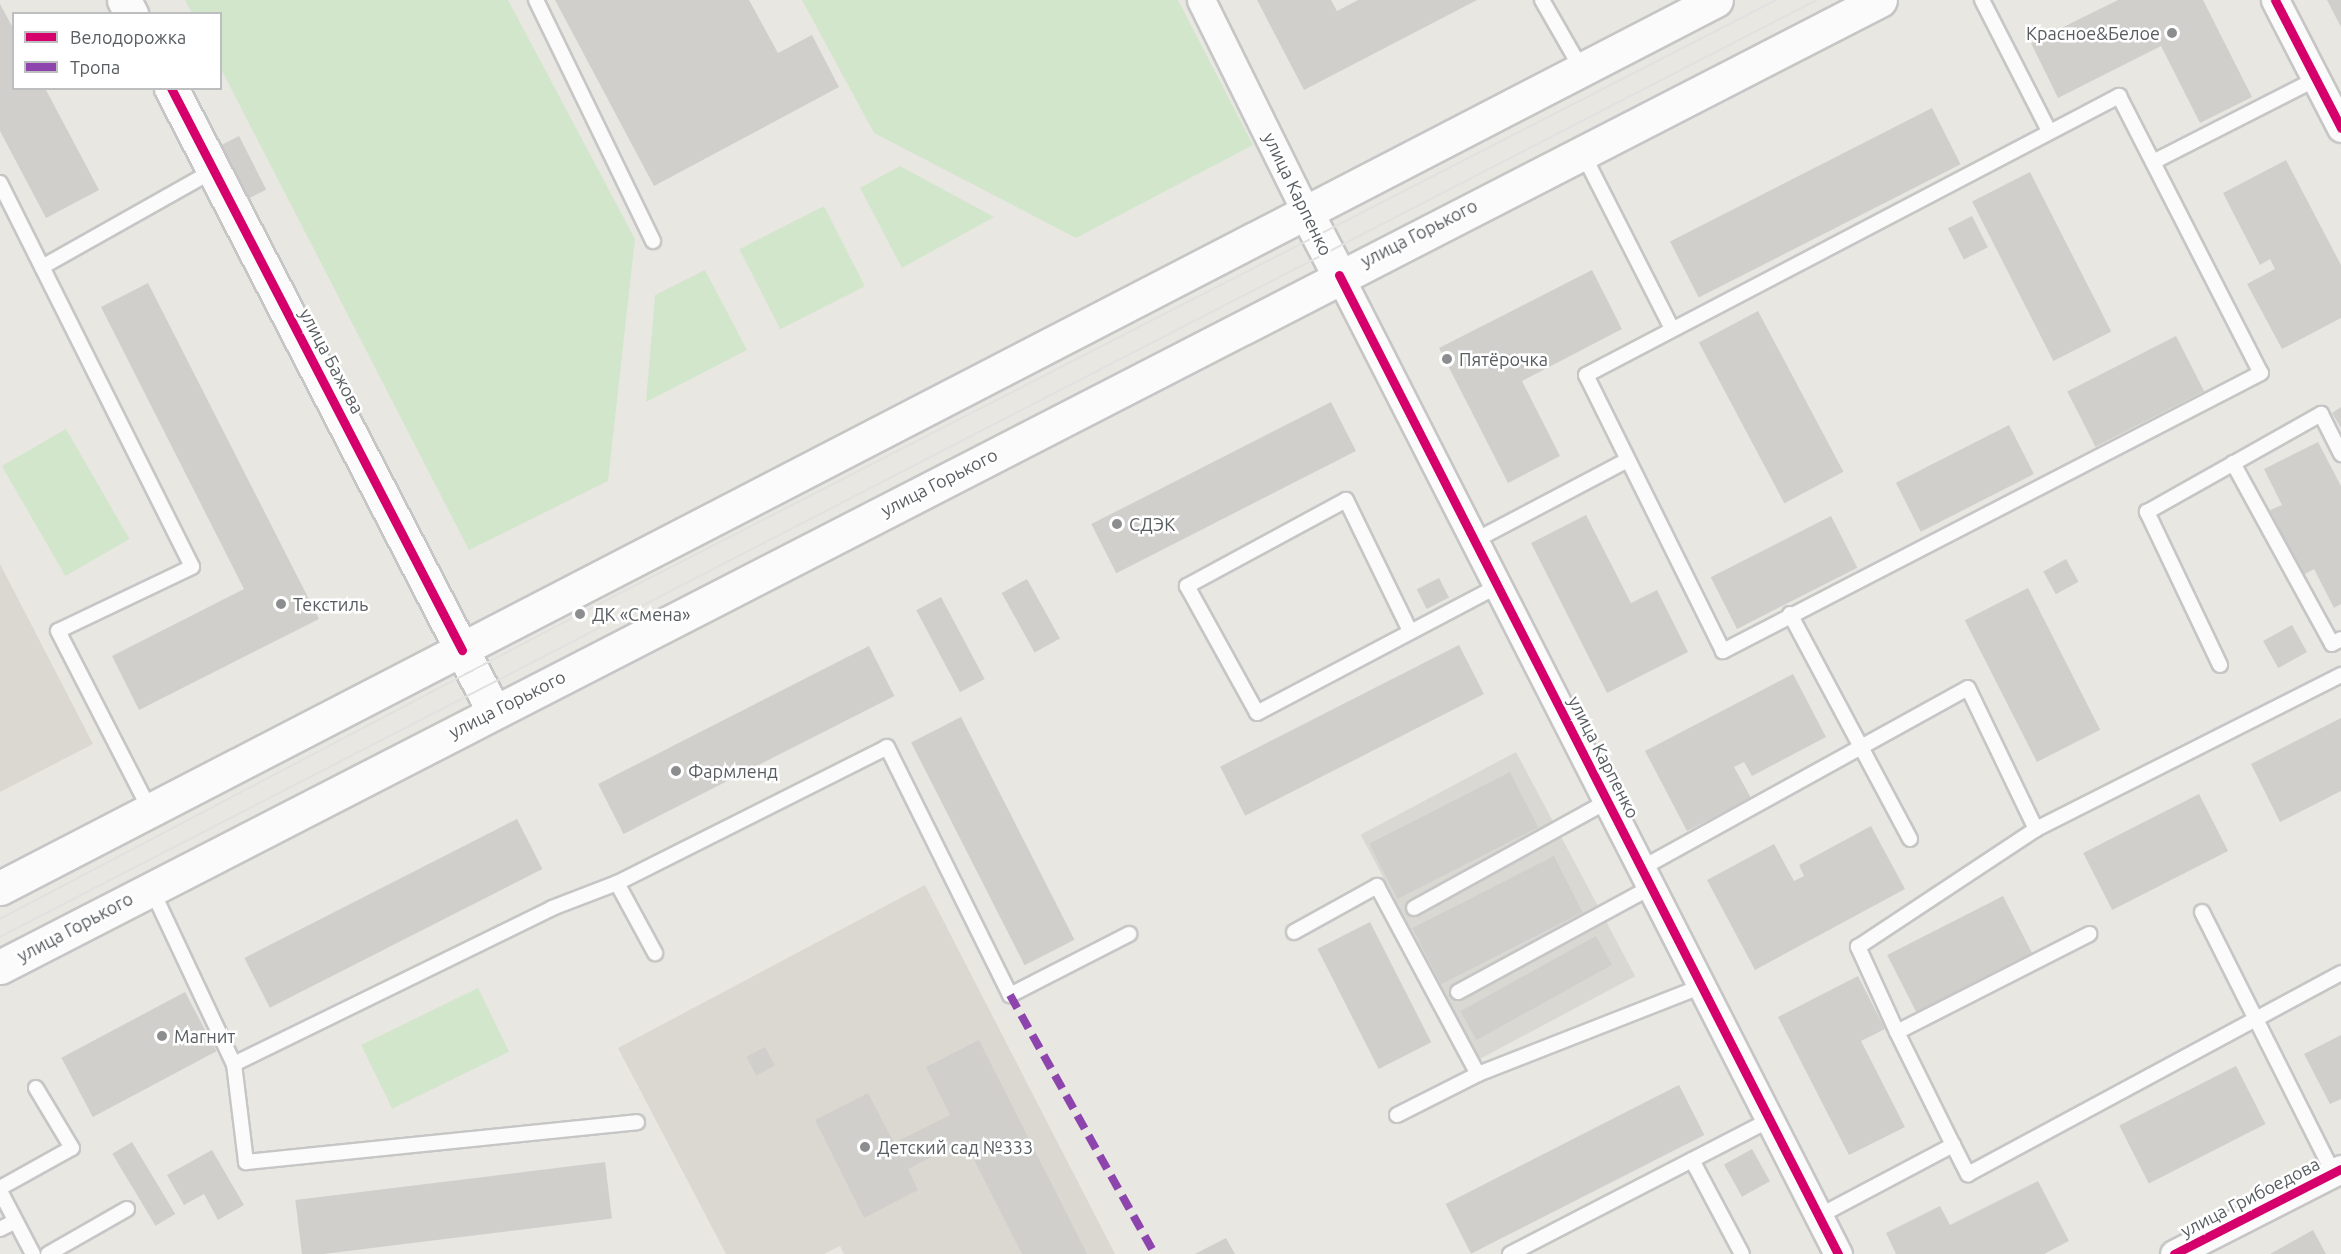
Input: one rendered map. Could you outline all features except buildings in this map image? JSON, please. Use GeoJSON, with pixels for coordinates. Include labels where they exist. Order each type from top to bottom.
{"type":"FeatureCollection","features":[{"type":"Feature","properties":{"kind":"main road"},"geometry":{"type":"LineString","coordinates":[[0,888],[1716,0]]}},
{"type":"Feature","properties":{"kind":"main road","name":"улица Горького"},"geometry":{"type":"LineString","coordinates":[[0,967],[150,886],[494,712],[1581,150],[1880,0]]}},
{"type":"Feature","properties":{"kind":"main road","name":"улица Бажова"},"geometry":{"type":"LineString","coordinates":[[172,90],[494,712]]}},
{"type":"Feature","properties":{"kind":"main road","name":"улица Карпенко"},"geometry":{"type":"LineString","coordinates":[[1306,212],[1338,275]]}},
{"type":"Feature","properties":{"kind":"street","name":"улица Карпенко"},"geometry":{"type":"LineString","coordinates":[[1201,0],[1306,212]]}},
{"type":"Feature","properties":{"kind":"street"},"geometry":{"type":"LineString","coordinates":[[2275,0],[2339,121]]}},
{"type":"Feature","properties":{"kind":"street","name":"улица Карпенко"},"geometry":{"type":"LineString","coordinates":[[1338,275],[1838,1254]]}},
{"type":"Feature","properties":{"kind":"street","name":"улица Грибоедова"},"geometry":{"type":"LineString","coordinates":[[2174,1254],[2337,1171]]}},
{"type":"Feature","properties":{"kind":"lane"},"geometry":{"type":"LineString","coordinates":[[536,0],[653,241]]}},
{"type":"Feature","properties":{"kind":"lane"},"geometry":{"type":"LineString","coordinates":[[1542,0],[1581,68]]}},
{"type":"Feature","properties":{"kind":"lane"},"geometry":{"type":"LineString","coordinates":[[1982,0],[2049,131]]}},
{"type":"Feature","properties":{"kind":"lane"},"geometry":{"type":"LineString","coordinates":[[2153,162],[2316,79]]}},
{"type":"Feature","properties":{"kind":"lane"},"geometry":{"type":"LineString","coordinates":[[2119,96],[2261,373],[1723,651],[1626,461],[1586,375],[2049,131],[2119,96]]}},
{"type":"Feature","properties":{"kind":"lane"},"geometry":{"type":"LineString","coordinates":[[1581,150],[1672,329]]}},
{"type":"Feature","properties":{"kind":"lane"},"geometry":{"type":"LineString","coordinates":[[42,267],[213,170]]}},
{"type":"Feature","properties":{"kind":"lane"},"geometry":{"type":"LineString","coordinates":[[0,183],[192,567],[58,631],[150,810]]}},
{"type":"Feature","properties":{"kind":"lane"},"geometry":{"type":"LineString","coordinates":[[2220,665],[2147,512],[2321,414],[2341,454]]}},
{"type":"Feature","properties":{"kind":"lane"},"geometry":{"type":"LineString","coordinates":[[1474,540],[1626,461]]}},
{"type":"Feature","properties":{"kind":"lane"},"geometry":{"type":"LineString","coordinates":[[2233,463],[2332,644],[2341,639]]}},
{"type":"Feature","properties":{"kind":"lane"},"geometry":{"type":"LineString","coordinates":[[1410,631],[1346,500],[1187,586],[1257,713],[1498,586]]}},
{"type":"Feature","properties":{"kind":"lane"},"geometry":{"type":"LineString","coordinates":[[1791,614],[1910,839]]}},
{"type":"Feature","properties":{"kind":"lane"},"geometry":{"type":"LineString","coordinates":[[2341,675],[2036,829],[1858,946],[1897,1032],[1968,1174],[2341,972]]}},
{"type":"Feature","properties":{"kind":"lane"},"geometry":{"type":"LineString","coordinates":[[1458,992],[1862,746],[1968,688],[2036,829]]}},
{"type":"Feature","properties":{"kind":"lane"},"geometry":{"type":"LineString","coordinates":[[234,1064],[552,908],[617,883],[887,747],[1010,995],[1128,934]]}},
{"type":"Feature","properties":{"kind":"lane"},"geometry":{"type":"LineString","coordinates":[[1414,908],[1608,801]]}},
{"type":"Feature","properties":{"kind":"lane"},"geometry":{"type":"LineString","coordinates":[[617,883],[655,953]]}},
{"type":"Feature","properties":{"kind":"lane"},"geometry":{"type":"LineString","coordinates":[[150,886],[234,1064],[246,1162],[637,1122]]}},
{"type":"Feature","properties":{"kind":"lane"},"geometry":{"type":"LineString","coordinates":[[1294,932],[1377,886],[1478,1074]]}},
{"type":"Feature","properties":{"kind":"lane"},"geometry":{"type":"LineString","coordinates":[[2202,912],[2253,1018],[2337,1171]]}},
{"type":"Feature","properties":{"kind":"lane"},"geometry":{"type":"LineString","coordinates":[[1897,1032],[2089,934]]}},
{"type":"Feature","properties":{"kind":"lane"},"geometry":{"type":"LineString","coordinates":[[1397,1115],[1478,1074],[1702,986]]}},
{"type":"Feature","properties":{"kind":"lane"},"geometry":{"type":"LineString","coordinates":[[33,1254],[14,1222],[0,1189],[72,1148],[36,1088]]}},
{"type":"Feature","properties":{"kind":"lane"},"geometry":{"type":"LineString","coordinates":[[1510,1254],[1770,1120]]}},
{"type":"Feature","properties":{"kind":"lane"},"geometry":{"type":"LineString","coordinates":[[1819,1216],[1953,1145]]}},
{"type":"Feature","properties":{"kind":"lane"},"geometry":{"type":"LineString","coordinates":[[1692,1160],[1742,1254]]}},
{"type":"Feature","properties":{"kind":"lane"},"geometry":{"type":"LineString","coordinates":[[48,1254],[127,1209]]}},
{"type":"Feature","properties":{"kind":"lane"},"geometry":{"type":"LineString","coordinates":[[0,1229],[14,1222]]}},
{"type":"Feature","properties":{"kind":"shaded area"},"geometry":{"type":"Polygon","coordinates":[[[0,564],[93,744],[0,792],[0,564]]]}},
{"type":"Feature","properties":{"kind":"shaded area"},"geometry":{"type":"Polygon","coordinates":[[[1516,752],[1635,976],[1480,1059],[1361,835],[1516,752]]]}},
{"type":"Feature","properties":{"kind":"shaded area","name":"Детский сад №333"},"geometry":{"type":"Polygon","coordinates":[[[925,885],[1115,1254],[844,1254],[840,1246],[824,1254],[726,1254],[618,1048],[925,885]]]}},
{"type":"Feature","properties":{"kind":"green space"},"geometry":{"type":"Polygon","coordinates":[[[185,0],[508,0],[635,239],[608,481],[469,550],[222,71],[222,12],[191,12],[185,0]]]}},
{"type":"Feature","properties":{"kind":"green space"},"geometry":{"type":"Polygon","coordinates":[[[802,0],[1178,0],[1253,145],[1076,238],[874,133],[802,0]]]}},
{"type":"Feature","properties":{"kind":"green space"},"geometry":{"type":"Polygon","coordinates":[[[900,166],[994,217],[902,268],[860,188],[900,166]]]}},
{"type":"Feature","properties":{"kind":"green space"},"geometry":{"type":"Polygon","coordinates":[[[824,206],[865,286],[780,329],[739,249],[824,206]]]}},
{"type":"Feature","properties":{"kind":"green space"},"geometry":{"type":"Polygon","coordinates":[[[705,270],[747,350],[646,402],[655,295],[705,270]]]}},
{"type":"Feature","properties":{"kind":"green space"},"geometry":{"type":"Polygon","coordinates":[[[66,429],[130,539],[65,576],[2,466],[66,429]]]}},
{"type":"Feature","properties":{"kind":"green space"},"geometry":{"type":"Polygon","coordinates":[[[478,988],[509,1052],[392,1109],[361,1045],[478,988]]]}},
{"type":"Feature","properties":{"kind":"tram line"},"geometry":{"type":"LineString","coordinates":[[0,919],[580,614],[1776,0]]}},
{"type":"Feature","properties":{"kind":"tram line"},"geometry":{"type":"LineString","coordinates":[[0,937],[1817,0]]}},
{"type":"Feature","properties":{"kind":"marked path"},"geometry":{"type":"LineString","coordinates":[[1010,995],[1155,1254]]}},
{"type":"Feature","properties":{"kind":"cycle path"},"geometry":{"type":"LineString","coordinates":[[2275,0],[2341,128]]}},
{"type":"Feature","properties":{"kind":"cycle path"},"geometry":{"type":"LineString","coordinates":[[172,90],[462,650]]}},
{"type":"Feature","properties":{"kind":"cycle path"},"geometry":{"type":"LineString","coordinates":[[1339,275],[1838,1254]]}},
{"type":"Feature","properties":{"kind":"cycle path"},"geometry":{"type":"LineString","coordinates":[[2174,1254],[2341,1169]]}},
{"type":"Feature","properties":{"kind":"place","name":"Красное&Белое"},"geometry":{"type":"Point","coordinates":[2172,33]}},
{"type":"Feature","properties":{"kind":"place","name":"Пятёрочка"},"geometry":{"type":"Point","coordinates":[1447,359]}},
{"type":"Feature","properties":{"kind":"place","name":"СДЭК"},"geometry":{"type":"Point","coordinates":[1117,524]}},
{"type":"Feature","properties":{"kind":"place","name":"Текстиль"},"geometry":{"type":"Point","coordinates":[281,604]}},
{"type":"Feature","properties":{"kind":"place","name":"ДК «Смена»"},"geometry":{"type":"Point","coordinates":[580,614]}},
{"type":"Feature","properties":{"kind":"place","name":"Фармленд"},"geometry":{"type":"Point","coordinates":[676,771]}},
{"type":"Feature","properties":{"kind":"place","name":"Магнит"},"geometry":{"type":"Point","coordinates":[162,1036]}},
{"type":"Feature","properties":{"kind":"place","name":"Детский сад №333"},"geometry":{"type":"Point","coordinates":[865,1147]}}]}
